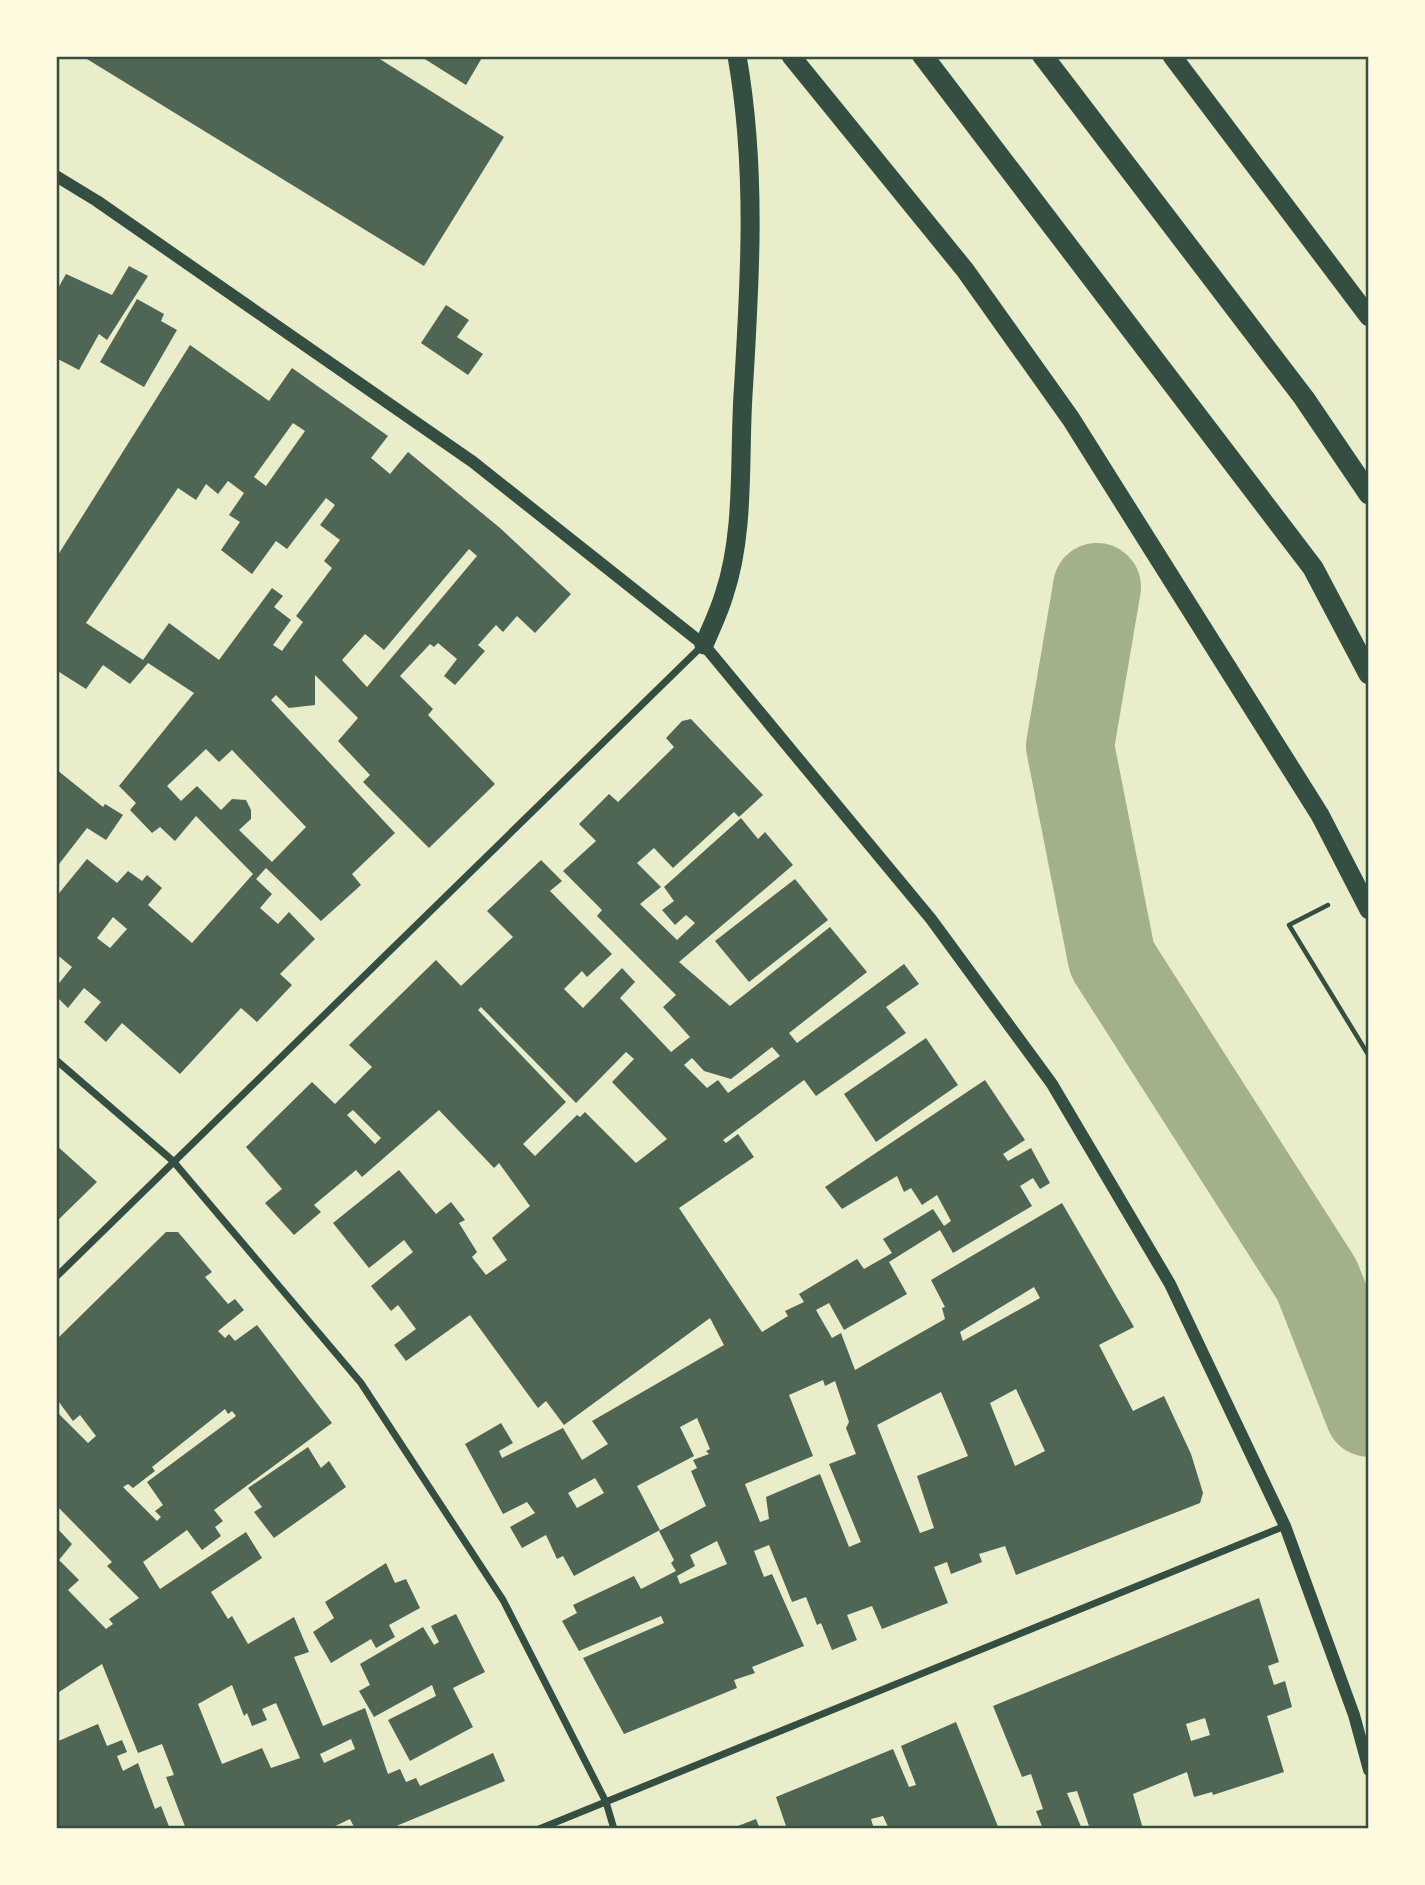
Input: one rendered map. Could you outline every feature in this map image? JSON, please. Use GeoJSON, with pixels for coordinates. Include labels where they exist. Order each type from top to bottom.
{"type":"FeatureCollection","features":[{"type":"Feature","properties":{"kind":"highway"},"geometry":{"type":"LineString","coordinates":[[704,645],[725,594],[736,527],[749,300],[749,161],[746,108],[737,56]]}},
{"type":"Feature","properties":{"kind":"highway"},"geometry":{"type":"LineString","coordinates":[[791,56],[965,270],[1071,419],[1320,815],[1369,910]]}},
{"type":"Feature","properties":{"kind":"highway"},"geometry":{"type":"LineString","coordinates":[[923,56],[1313,568],[1369,674]]}},
{"type":"Feature","properties":{"kind":"highway"},"geometry":{"type":"LineString","coordinates":[[1044,56],[1304,398],[1369,494]]}},
{"type":"Feature","properties":{"kind":"highway"},"geometry":{"type":"LineString","coordinates":[[1172,56],[1369,317]]}},
{"type":"Feature","properties":{"kind":"street"},"geometry":{"type":"LineString","coordinates":[[56,176],[97,201],[473,462],[704,645],[931,919],[1052,1084],[1170,1284],[1285,1526],[1354,1715],[1369,1770]]}},
{"type":"Feature","properties":{"kind":"street"},"geometry":{"type":"LineString","coordinates":[[56,1277],[704,645]]}},
{"type":"Feature","properties":{"kind":"street"},"geometry":{"type":"LineString","coordinates":[[56,1060],[173,1161],[361,1383],[503,1600],[606,1802],[614,1829]]}},
{"type":"Feature","properties":{"kind":"street"},"geometry":{"type":"LineString","coordinates":[[539,1829],[1285,1526]]}},
{"type":"Feature","properties":{"kind":"path"},"geometry":{"type":"LineString","coordinates":[[1335,901],[1289,925],[1369,1056]]}},
{"type":"Feature","properties":{"kind":"building"},"geometry":{"type":"Polygon","coordinates":[[[82,56],[375,56],[504,137],[424,266],[82,56]]]}},
{"type":"Feature","properties":{"kind":"building"},"geometry":{"type":"Polygon","coordinates":[[[420,56],[483,56],[466,85],[420,56]]]}},
{"type":"Feature","properties":{"kind":"building"},"geometry":{"type":"Polygon","coordinates":[[[129,266],[148,276],[107,340],[99,334],[79,370],[56,358],[56,292],[66,274],[112,295],[129,266]]]}},
{"type":"Feature","properties":{"kind":"building"},"geometry":{"type":"Polygon","coordinates":[[[137,299],[164,314],[161,321],[177,330],[144,387],[100,362],[137,299]]]}},
{"type":"Feature","properties":{"kind":"building"},"geometry":{"type":"Polygon","coordinates":[[[446,305],[469,320],[457,337],[483,354],[468,375],[421,343],[446,305]]]}},
{"type":"Feature","properties":{"kind":"building"},"geometry":{"type":"Polygon","coordinates":[[[190,345],[269,401],[292,368],[388,436],[371,458],[390,474],[408,452],[500,528],[571,594],[535,633],[517,616],[503,632],[496,625],[478,645],[485,651],[455,685],[444,676],[457,659],[438,643],[434,647],[430,644],[400,676],[433,709],[428,715],[495,784],[429,848],[363,782],[370,775],[338,741],[358,718],[315,675],[315,705],[289,708],[276,695],[271,700],[395,833],[352,874],[361,885],[321,921],[266,868],[256,879],[272,894],[260,908],[278,924],[289,912],[315,939],[280,974],[292,985],[257,1022],[241,1008],[180,1074],[122,1023],[106,1042],[84,1022],[101,1002],[84,988],[68,1008],[56,996],[56,987],[72,967],[56,954],[56,897],[87,859],[117,883],[128,871],[142,881],[147,875],[162,888],[148,905],[192,943],[253,874],[196,816],[175,841],[160,827],[152,833],[130,810],[136,803],[119,786],[194,693],[148,663],[130,684],[103,665],[86,689],[56,670],[56,554],[58,555],[190,345]],[[293,423],[254,477],[266,486],[305,431],[293,423]],[[228,481],[218,494],[206,484],[196,500],[178,488],[86,623],[143,660],[169,623],[219,660],[272,588],[283,596],[274,607],[291,620],[273,645],[282,651],[303,622],[296,616],[332,568],[324,561],[340,540],[320,525],[335,505],[326,498],[287,549],[276,541],[252,574],[221,550],[240,522],[229,515],[244,493],[228,481]],[[469,549],[384,650],[365,634],[342,660],[367,687],[477,556],[469,549]],[[206,749],[167,786],[181,801],[197,786],[221,810],[232,799],[246,800],[251,810],[251,819],[239,830],[272,862],[306,827],[232,750],[219,762],[206,749]],[[113,917],[97,938],[110,948],[127,929],[113,917]]]}},
{"type":"Feature","properties":{"kind":"building"},"geometry":{"type":"Polygon","coordinates":[[[691,719],[763,795],[739,817],[734,812],[673,868],[654,848],[637,863],[661,887],[640,904],[677,940],[695,923],[686,915],[675,925],[662,910],[674,901],[664,887],[741,818],[758,839],[765,832],[793,865],[679,962],[730,1006],[830,927],[867,972],[789,1033],[797,1043],[904,964],[919,984],[886,1007],[906,1033],[816,1096],[804,1080],[723,1140],[726,1143],[738,1134],[754,1157],[679,1208],[762,1332],[788,1316],[785,1311],[804,1302],[799,1294],[857,1259],[864,1269],[892,1253],[883,1239],[933,1209],[944,1226],[951,1221],[937,1195],[922,1205],[911,1188],[904,1192],[897,1176],[842,1209],[825,1187],[985,1080],[1025,1140],[1003,1154],[1008,1161],[1031,1148],[1050,1183],[1040,1189],[1033,1178],[1020,1186],[1032,1206],[953,1253],[940,1230],[889,1262],[907,1294],[844,1330],[829,1303],[816,1310],[832,1338],[841,1333],[855,1370],[945,1319],[942,1308],[945,1307],[931,1280],[1062,1203],[1134,1327],[1099,1345],[1133,1411],[1164,1396],[1191,1454],[1203,1493],[1200,1503],[1016,1575],[1005,1546],[979,1554],[982,1562],[951,1574],[947,1562],[934,1567],[948,1603],[882,1629],[872,1606],[847,1615],[857,1640],[832,1650],[821,1623],[817,1625],[806,1597],[792,1602],[769,1545],[754,1551],[764,1577],[772,1574],[804,1646],[752,1667],[755,1673],[734,1680],[737,1688],[624,1734],[583,1658],[664,1623],[661,1616],[579,1651],[562,1621],[577,1613],[573,1605],[634,1576],[641,1589],[676,1571],[671,1563],[674,1560],[659,1531],[706,1506],[691,1471],[697,1468],[693,1460],[709,1454],[706,1451],[710,1449],[697,1418],[680,1427],[694,1456],[637,1486],[660,1530],[574,1576],[563,1556],[557,1559],[546,1535],[522,1548],[510,1527],[535,1513],[527,1502],[503,1514],[465,1444],[501,1423],[513,1443],[499,1451],[502,1458],[563,1428],[582,1460],[608,1444],[592,1421],[724,1345],[710,1318],[564,1425],[546,1401],[538,1408],[470,1315],[406,1361],[394,1345],[416,1329],[398,1305],[391,1311],[371,1286],[413,1252],[404,1240],[369,1268],[333,1223],[399,1170],[436,1214],[451,1202],[465,1220],[459,1223],[477,1252],[472,1257],[486,1275],[507,1260],[492,1238],[530,1206],[499,1163],[494,1168],[439,1110],[362,1177],[356,1170],[314,1205],[321,1212],[294,1235],[265,1203],[282,1189],[246,1147],[312,1082],[335,1104],[372,1067],[349,1045],[436,960],[461,986],[513,937],[487,911],[541,860],[562,881],[550,891],[612,954],[587,977],[582,971],[564,989],[583,1008],[622,968],[635,982],[620,998],[671,1052],[690,1037],[663,1007],[676,995],[597,916],[602,910],[563,871],[596,841],[579,824],[609,794],[618,802],[674,747],[666,738],[682,721],[691,719]],[[481,1007],[478,1010],[566,1102],[523,1144],[535,1156],[577,1115],[580,1117],[585,1112],[636,1163],[667,1139],[612,1082],[634,1059],[626,1052],[576,1103],[481,1007]],[[772,1047],[731,1079],[704,1071],[692,1058],[684,1065],[707,1088],[718,1080],[728,1093],[780,1056],[772,1047]],[[353,1110],[347,1115],[375,1144],[381,1138],[353,1110]],[[1034,1287],[960,1332],[963,1341],[1040,1298],[1034,1287]],[[823,1380],[789,1395],[813,1456],[745,1484],[760,1522],[769,1519],[766,1497],[820,1474],[849,1547],[861,1542],[829,1464],[856,1454],[846,1428],[849,1422],[835,1381],[825,1386],[823,1380]],[[1016,1389],[990,1403],[1015,1466],[1045,1451],[1016,1389]],[[941,1392],[877,1425],[920,1533],[934,1528],[917,1476],[968,1456],[941,1392]],[[595,1478],[568,1493],[577,1508],[604,1493],[595,1478]],[[717,1541],[690,1555],[695,1566],[677,1576],[680,1584],[727,1564],[717,1541]]]}},
{"type":"Feature","properties":{"kind":"building"},"geometry":{"type":"Polygon","coordinates":[[[57,770],[103,807],[105,804],[123,815],[106,840],[87,828],[56,868],[57,770]]]}},
{"type":"Feature","properties":{"kind":"building"},"geometry":{"type":"Polygon","coordinates":[[[795,879],[828,920],[749,982],[715,941],[795,879]]]}},
{"type":"Feature","properties":{"kind":"building"},"geometry":{"type":"Polygon","coordinates":[[[926,1038],[958,1085],[876,1142],[844,1094],[926,1038]]]}},
{"type":"Feature","properties":{"kind":"building"},"geometry":{"type":"Polygon","coordinates":[[[56,1145],[97,1182],[56,1222],[56,1145]]]}},
{"type":"Feature","properties":{"kind":"building"},"geometry":{"type":"Polygon","coordinates":[[[166,1232],[178,1232],[212,1272],[205,1277],[228,1304],[235,1299],[244,1310],[218,1331],[225,1338],[229,1334],[235,1341],[257,1325],[332,1423],[214,1510],[223,1521],[215,1527],[221,1536],[202,1550],[187,1530],[143,1562],[160,1589],[246,1532],[262,1558],[211,1592],[228,1619],[232,1616],[248,1644],[294,1617],[309,1652],[294,1657],[323,1726],[365,1708],[388,1774],[400,1769],[406,1782],[416,1778],[420,1786],[493,1753],[505,1781],[389,1829],[355,1829],[350,1819],[329,1829],[186,1829],[166,1777],[174,1775],[162,1744],[138,1753],[102,1664],[56,1694],[56,1527],[72,1544],[59,1560],[79,1580],[68,1590],[106,1629],[113,1624],[109,1619],[139,1598],[107,1566],[112,1562],[56,1505],[56,1411],[88,1443],[96,1436],[80,1415],[73,1421],[56,1398],[56,1340],[166,1232]],[[225,1409],[152,1467],[155,1471],[133,1488],[128,1484],[123,1487],[157,1521],[161,1517],[155,1511],[163,1505],[147,1482],[236,1416],[232,1411],[228,1414],[225,1409]],[[232,1685],[198,1704],[222,1764],[262,1748],[271,1768],[300,1758],[276,1703],[262,1709],[267,1720],[252,1726],[247,1713],[244,1716],[232,1685]],[[351,1739],[320,1754],[324,1763],[355,1749],[351,1739]]]}},
{"type":"Feature","properties":{"kind":"building"},"geometry":{"type":"Polygon","coordinates":[[[308,1447],[321,1468],[329,1461],[346,1487],[274,1538],[254,1512],[262,1507],[248,1488],[308,1447]]]}},
{"type":"Feature","properties":{"kind":"building"},"geometry":{"type":"Polygon","coordinates":[[[386,1563],[395,1583],[406,1579],[420,1608],[389,1625],[395,1637],[376,1648],[371,1639],[331,1663],[313,1632],[334,1618],[325,1602],[386,1563]]]}},
{"type":"Feature","properties":{"kind":"building"},"geometry":{"type":"Polygon","coordinates":[[[1259,1598],[1279,1662],[1268,1666],[1274,1685],[1285,1681],[1292,1707],[1267,1716],[1284,1772],[1213,1795],[1212,1792],[1194,1797],[1187,1772],[1133,1794],[1143,1829],[1090,1829],[1077,1791],[1067,1793],[1082,1829],[1043,1829],[1036,1811],[1043,1809],[1031,1774],[1022,1777],[993,1706],[1259,1598]],[[1205,1718],[1186,1724],[1191,1741],[1210,1735],[1205,1718]]]}},
{"type":"Feature","properties":{"kind":"building"},"geometry":{"type":"Polygon","coordinates":[[[456,1614],[485,1672],[453,1688],[473,1727],[410,1761],[388,1720],[436,1696],[432,1685],[374,1717],[359,1691],[370,1685],[360,1664],[423,1627],[434,1645],[439,1642],[431,1626],[456,1614]]]}},
{"type":"Feature","properties":{"kind":"building"},"geometry":{"type":"Polygon","coordinates":[[[956,1722],[999,1829],[889,1829],[883,1816],[871,1819],[874,1829],[787,1829],[776,1797],[893,1749],[909,1787],[916,1785],[901,1746],[956,1722]]]}},
{"type":"Feature","properties":{"kind":"building"},"geometry":{"type":"Polygon","coordinates":[[[98,1724],[107,1746],[122,1740],[127,1752],[117,1756],[123,1771],[138,1763],[155,1809],[161,1806],[170,1829],[56,1829],[56,1742],[98,1724]]]}},
{"type":"Feature","properties":{"kind":"building"},"geometry":{"type":"Polygon","coordinates":[[[756,1819],[760,1829],[730,1829],[756,1819]]]}},
{"type":"Feature","properties":{"kind":"waterway"},"geometry":{"type":"LineString","coordinates":[[1097,587],[1070,746],[1112,959],[1317,1280],[1369,1413]]}}]}
